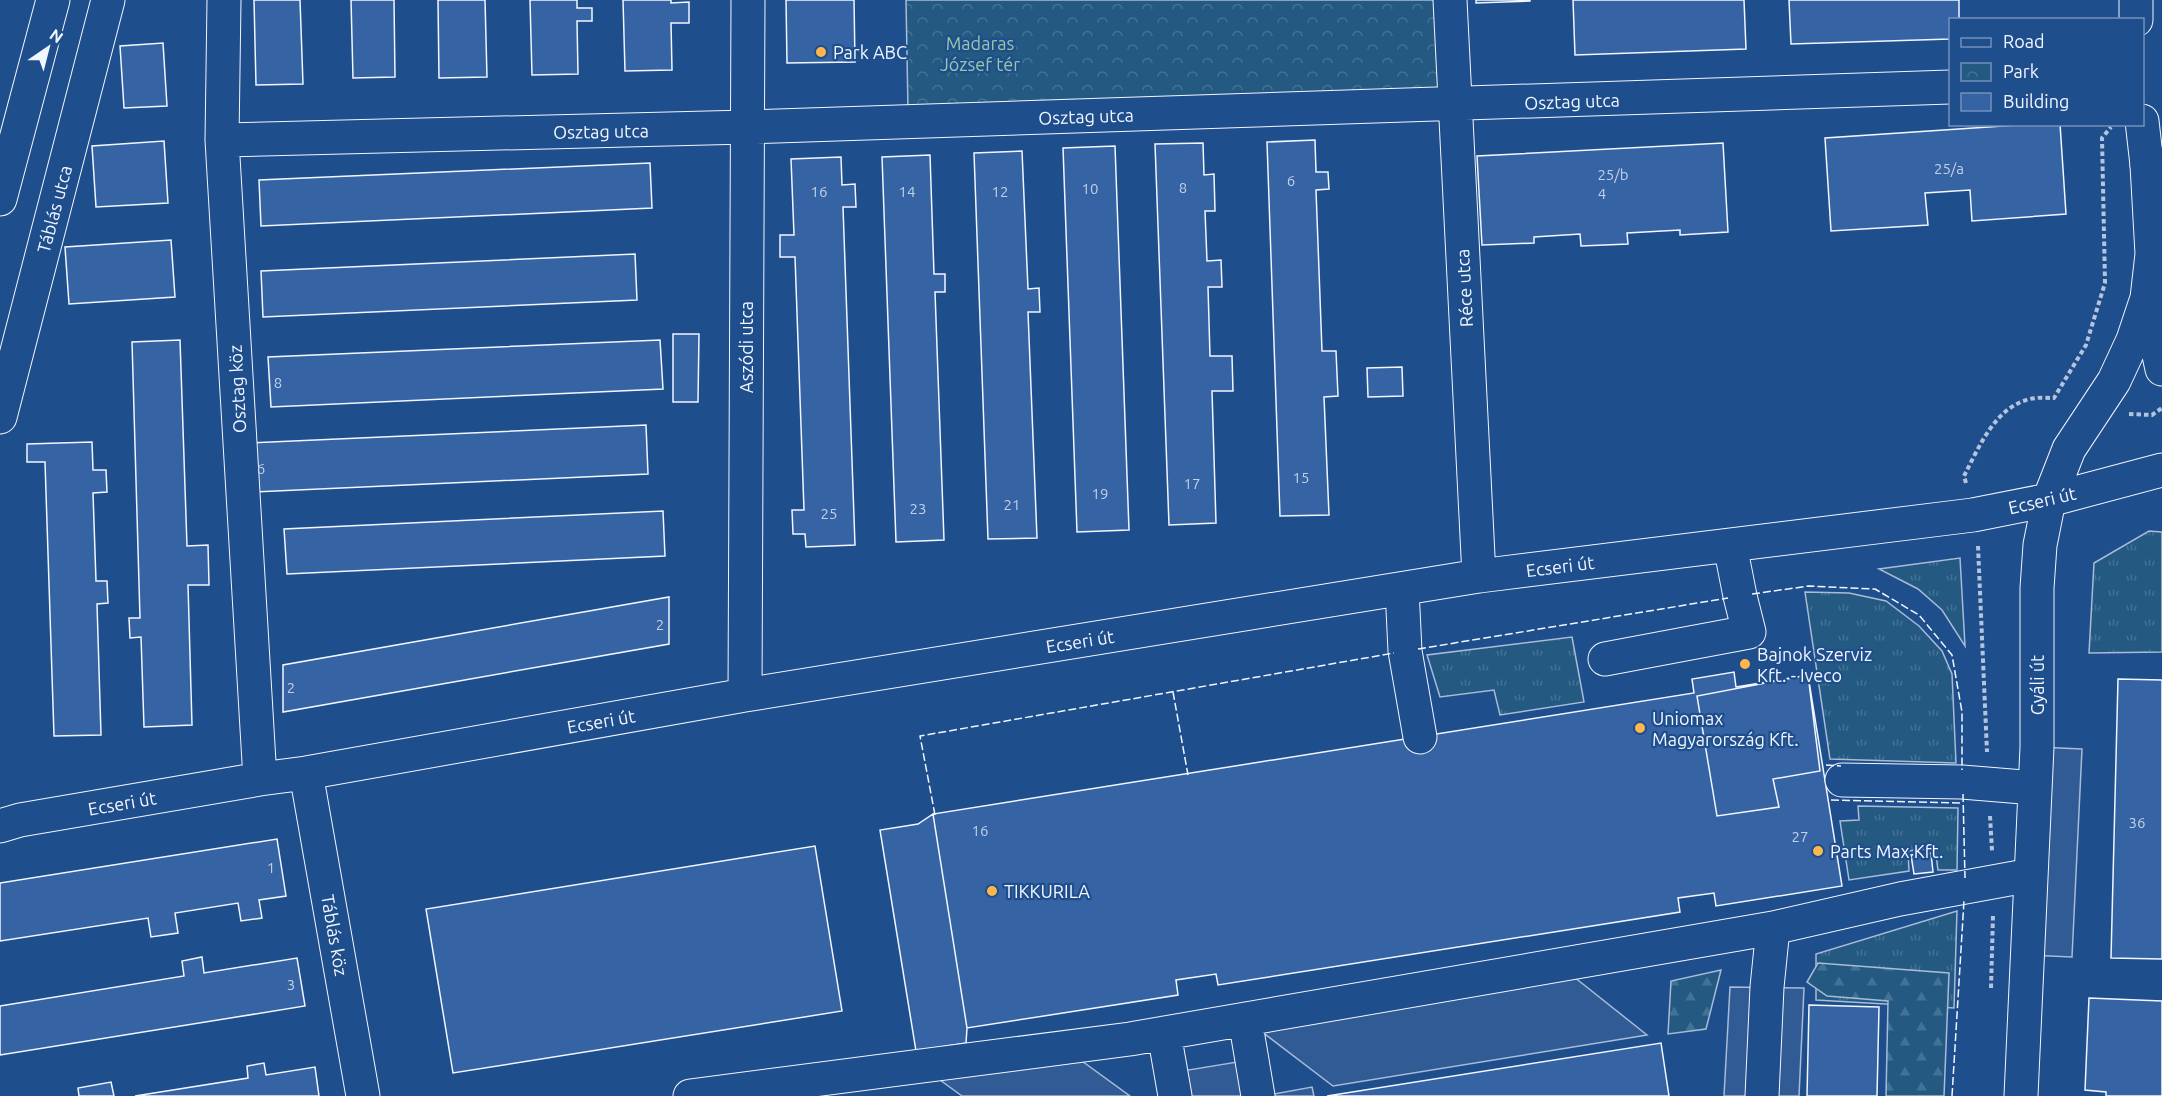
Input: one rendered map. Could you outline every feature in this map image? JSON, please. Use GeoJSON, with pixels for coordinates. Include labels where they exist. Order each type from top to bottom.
{"type":"FeatureCollection","features":[{"type":"Feature","properties":{"kind":"street"},"geometry":{"type":"LineString","coordinates":[[0,199],[53,0]]}},
{"type":"Feature","properties":{"kind":"street","name":"Táblás utca"},"geometry":{"type":"LineString","coordinates":[[0,417],[108,0]]}},
{"type":"Feature","properties":{"kind":"street","name":"Osztag köz"},"geometry":{"type":"LineString","coordinates":[[224,0],[222,140],[261,779]]}},
{"type":"Feature","properties":{"kind":"street","name":"Aszódi utca"},"geometry":{"type":"LineString","coordinates":[[745,695],[748,0]]}},
{"type":"Feature","properties":{"kind":"street","name":"Réce utca"},"geometry":{"type":"LineString","coordinates":[[1450,0],[1479,576]]}},
{"type":"Feature","properties":{"kind":"street"},"geometry":{"type":"LineString","coordinates":[[2136,0],[2136,18]]}},
{"type":"Feature","properties":{"kind":"street","name":"Osztag utca"},"geometry":{"type":"LineString","coordinates":[[222,140],[747,127],[1949,87]]}},
{"type":"Feature","properties":{"kind":"street","name":"Gyáli út"},"geometry":{"type":"LineString","coordinates":[[2021,1096],[2037,747],[2037,588],[2040,545],[2049,500],[2069,449],[2114,381],[2133,340],[2147,298],[2152,254],[2155,164],[2144,126]]}},
{"type":"Feature","properties":{"kind":"street","name":"Gyáli út"},"geometry":{"type":"LineString","coordinates":[[2147,298],[2162,369]]}},
{"type":"Feature","properties":{"kind":"street","name":"Ecseri út"},"geometry":{"type":"LineString","coordinates":[[0,826],[20,820],[306,773],[745,695],[1479,576],[1973,515],[2049,500],[2162,470]]}},
{"type":"Feature","properties":{"kind":"street"},"geometry":{"type":"LineString","coordinates":[[1605,659],[1749,632],[1730,545]]}},
{"type":"Feature","properties":{"kind":"street"},"geometry":{"type":"LineString","coordinates":[[1402,589],[1405,651],[1420,737]]}},
{"type":"Feature","properties":{"kind":"street","name":"Táblás köz"},"geometry":{"type":"LineString","coordinates":[[306,773],[363,1096]]}},
{"type":"Feature","properties":{"kind":"street"},"geometry":{"type":"LineString","coordinates":[[1842,780],[1988,784],[2035,788]]}},
{"type":"Feature","properties":{"kind":"street"},"geometry":{"type":"LineString","coordinates":[[690,1096],[1164,1033],[1773,927],[1900,899],[2031,876]]}},
{"type":"Feature","properties":{"kind":"street"},"geometry":{"type":"LineString","coordinates":[[1762,1096],[1767,987],[1773,927]]}},
{"type":"Feature","properties":{"kind":"street"},"geometry":{"type":"LineString","coordinates":[[1245,1019],[1258,1096]]}},
{"type":"Feature","properties":{"kind":"street"},"geometry":{"type":"LineString","coordinates":[[1164,1033],[1175,1096]]}},
{"type":"Feature","properties":{"kind":"path"},"geometry":{"type":"LineString","coordinates":[[1994,883],[1980,558],[1964,476],[1989,430],[2010,409],[2030,399],[2054,398],[2086,345],[2105,283],[2102,138],[2112,126]]}},
{"type":"Feature","properties":{"kind":"green space","name":"Madaras József tér"},"geometry":{"type":"Polygon","coordinates":[[[906,0],[1435,0],[1440,95],[908,110],[906,0]]]}},
{"type":"Feature","properties":{"kind":"green space"},"geometry":{"type":"Polygon","coordinates":[[[2149,531],[2162,532],[2162,652],[2089,653],[2094,563],[2149,531]]]}},
{"type":"Feature","properties":{"kind":"green space"},"geometry":{"type":"Polygon","coordinates":[[[1960,558],[1965,646],[1942,610],[1918,589],[1879,569],[1960,558]]]}},
{"type":"Feature","properties":{"kind":"green space"},"geometry":{"type":"Polygon","coordinates":[[[1805,592],[1849,593],[1886,601],[1919,626],[1942,651],[1952,674],[1956,763],[1830,759],[1805,592]]]}},
{"type":"Feature","properties":{"kind":"green space"},"geometry":{"type":"Polygon","coordinates":[[[1572,637],[1584,702],[1500,715],[1494,690],[1440,697],[1427,655],[1572,637]]]}},
{"type":"Feature","properties":{"kind":"green space"},"geometry":{"type":"Polygon","coordinates":[[[1858,806],[1958,808],[1957,870],[1938,870],[1935,848],[1908,851],[1909,871],[1849,880],[1840,821],[1859,820],[1858,806]]]}},
{"type":"Feature","properties":{"kind":"green space"},"geometry":{"type":"Polygon","coordinates":[[[1957,911],[1954,1008],[1816,1000],[1816,954],[1957,911]]]}},
{"type":"Feature","properties":{"kind":"green space"},"geometry":{"type":"Polygon","coordinates":[[[1818,963],[1949,973],[1944,1096],[1886,1096],[1888,1001],[1827,996],[1807,982],[1818,963]]]}},
{"type":"Feature","properties":{"kind":"green space"},"geometry":{"type":"Polygon","coordinates":[[[1721,970],[1706,1029],[1668,1034],[1671,981],[1721,970]]]}},
{"type":"Feature","properties":{"kind":"shaded area"},"geometry":{"type":"Polygon","coordinates":[[[2037,747],[2082,749],[2072,957],[2027,955],[2037,747]]]}},
{"type":"Feature","properties":{"kind":"shaded area"},"geometry":{"type":"Polygon","coordinates":[[[1559,965],[1647,1035],[1333,1086],[1245,1019],[1559,965]]]}},
{"type":"Feature","properties":{"kind":"shaded area"},"geometry":{"type":"Polygon","coordinates":[[[1730,987],[1804,988],[1799,1096],[1724,1096],[1730,987]]]}},
{"type":"Feature","properties":{"kind":"shaded area"},"geometry":{"type":"Polygon","coordinates":[[[1064,1048],[1130,1096],[962,1096],[921,1066],[1064,1048]]]}},
{"type":"Feature","properties":{"kind":"shaded area"},"geometry":{"type":"Polygon","coordinates":[[[1237,1062],[1243,1096],[1175,1096],[1170,1073],[1237,1062]]]}},
{"type":"Feature","properties":{"kind":"shaded area"},"geometry":{"type":"Polygon","coordinates":[[[1312,1087],[1314,1096],[1263,1096],[1312,1087]]]}},
{"type":"Feature","properties":{"kind":"building"},"geometry":{"type":"Polygon","coordinates":[[[254,0],[300,0],[303,84],[256,85],[254,0]]]}},
{"type":"Feature","properties":{"kind":"building"},"geometry":{"type":"Polygon","coordinates":[[[351,0],[394,0],[395,77],[353,78],[351,0]]]}},
{"type":"Feature","properties":{"kind":"building"},"geometry":{"type":"Polygon","coordinates":[[[438,0],[485,0],[487,77],[439,78],[438,0]]]}},
{"type":"Feature","properties":{"kind":"building"},"geometry":{"type":"Polygon","coordinates":[[[530,0],[577,0],[577,8],[592,8],[592,21],[577,21],[578,74],[532,75],[530,0]]]}},
{"type":"Feature","properties":{"kind":"building"},"geometry":{"type":"Polygon","coordinates":[[[623,0],[689,2],[689,23],[671,23],[672,70],[625,71],[623,0]]]}},
{"type":"Feature","properties":{"kind":"building"},"geometry":{"type":"Polygon","coordinates":[[[786,0],[854,0],[855,62],[787,63],[786,0]]]}},
{"type":"Feature","properties":{"kind":"building"},"geometry":{"type":"Polygon","coordinates":[[[1476,0],[1530,0],[1530,1],[1476,3],[1476,0]]]}},
{"type":"Feature","properties":{"kind":"building"},"geometry":{"type":"Polygon","coordinates":[[[1573,0],[1744,0],[1746,49],[1575,55],[1573,0]]]}},
{"type":"Feature","properties":{"kind":"building"},"geometry":{"type":"Polygon","coordinates":[[[1789,0],[1959,0],[1959,18],[1949,18],[1949,39],[1791,44],[1789,0]]]}},
{"type":"Feature","properties":{"kind":"building"},"geometry":{"type":"Polygon","coordinates":[[[163,43],[167,106],[124,108],[120,46],[163,43]]]}},
{"type":"Feature","properties":{"kind":"building"},"geometry":{"type":"Polygon","coordinates":[[[2003,126],[2060,126],[2066,214],[1972,221],[1970,190],[1925,193],[1928,225],[1831,231],[1825,138],[2003,126]]]}},
{"type":"Feature","properties":{"kind":"building"},"geometry":{"type":"Polygon","coordinates":[[[1315,140],[1316,172],[1328,172],[1329,189],[1316,190],[1322,351],[1336,351],[1338,396],[1324,397],[1329,515],[1280,516],[1267,142],[1315,140]]]}},
{"type":"Feature","properties":{"kind":"building"},"geometry":{"type":"Polygon","coordinates":[[[164,141],[168,203],[96,207],[92,146],[164,141]]]}},
{"type":"Feature","properties":{"kind":"building"},"geometry":{"type":"Polygon","coordinates":[[[1203,143],[1204,175],[1214,174],[1215,211],[1205,211],[1207,261],[1221,260],[1222,287],[1208,287],[1210,356],[1232,356],[1233,391],[1212,391],[1216,523],[1169,525],[1155,144],[1203,143]]]}},
{"type":"Feature","properties":{"kind":"building"},"geometry":{"type":"Polygon","coordinates":[[[1723,143],[1728,232],[1680,235],[1680,230],[1627,233],[1628,244],[1581,246],[1580,234],[1534,237],[1534,243],[1482,245],[1477,156],[1723,143]]]}},
{"type":"Feature","properties":{"kind":"building"},"geometry":{"type":"Polygon","coordinates":[[[1115,146],[1129,530],[1077,532],[1063,148],[1115,146]]]}},
{"type":"Feature","properties":{"kind":"building"},"geometry":{"type":"Polygon","coordinates":[[[1022,151],[1028,289],[1039,288],[1040,312],[1028,312],[1037,538],[988,539],[974,153],[1022,151]]]}},
{"type":"Feature","properties":{"kind":"building"},"geometry":{"type":"Polygon","coordinates":[[[930,155],[934,274],[945,274],[945,292],[935,292],[944,540],[896,542],[882,157],[930,155]]]}},
{"type":"Feature","properties":{"kind":"building"},"geometry":{"type":"Polygon","coordinates":[[[841,157],[842,185],[855,184],[856,207],[843,207],[855,545],[806,547],[805,534],[793,534],[792,510],[804,510],[795,257],[780,257],[780,235],[794,235],[791,159],[841,157]]]}},
{"type":"Feature","properties":{"kind":"building"},"geometry":{"type":"Polygon","coordinates":[[[650,163],[652,208],[261,226],[259,180],[650,163]]]}},
{"type":"Feature","properties":{"kind":"building"},"geometry":{"type":"Polygon","coordinates":[[[171,240],[175,297],[69,304],[65,247],[171,240]]]}},
{"type":"Feature","properties":{"kind":"building"},"geometry":{"type":"Polygon","coordinates":[[[635,254],[637,300],[263,317],[261,271],[635,254]]]}},
{"type":"Feature","properties":{"kind":"building"},"geometry":{"type":"Polygon","coordinates":[[[673,334],[699,334],[698,402],[673,402],[673,334]]]}},
{"type":"Feature","properties":{"kind":"building"},"geometry":{"type":"Polygon","coordinates":[[[180,340],[187,546],[208,545],[209,585],[188,585],[192,725],[144,727],[141,637],[130,638],[129,618],[140,618],[132,342],[180,340]]]}},
{"type":"Feature","properties":{"kind":"building"},"geometry":{"type":"Polygon","coordinates":[[[660,340],[663,389],[271,407],[268,357],[660,340]]]}},
{"type":"Feature","properties":{"kind":"building"},"geometry":{"type":"Polygon","coordinates":[[[1402,367],[1403,396],[1368,397],[1367,368],[1402,367]]]}},
{"type":"Feature","properties":{"kind":"building"},"geometry":{"type":"Polygon","coordinates":[[[646,425],[648,474],[254,492],[251,443],[646,425]]]}},
{"type":"Feature","properties":{"kind":"building"},"geometry":{"type":"Polygon","coordinates":[[[92,442],[93,470],[106,470],[107,492],[93,493],[96,581],[107,581],[108,603],[97,604],[101,735],[54,736],[45,462],[27,462],[27,444],[92,442]]]}},
{"type":"Feature","properties":{"kind":"building"},"geometry":{"type":"Polygon","coordinates":[[[663,511],[665,556],[287,574],[284,529],[663,511]]]}},
{"type":"Feature","properties":{"kind":"building"},"geometry":{"type":"Polygon","coordinates":[[[669,597],[669,644],[283,712],[283,665],[669,597]]]}},
{"type":"Feature","properties":{"kind":"building"},"geometry":{"type":"Polygon","coordinates":[[[1734,672],[1736,687],[1808,675],[1842,886],[1716,906],[1714,893],[1678,898],[1680,912],[1218,985],[1216,974],[1176,980],[1178,995],[967,1028],[933,814],[1694,693],[1692,679],[1734,672]]]}},
{"type":"Feature","properties":{"kind":"building"},"geometry":{"type":"Polygon","coordinates":[[[1808,675],[1820,771],[1773,779],[1779,807],[1717,816],[1697,696],[1808,675]]]}},
{"type":"Feature","properties":{"kind":"building"},"geometry":{"type":"Polygon","coordinates":[[[2118,679],[2162,680],[2162,959],[2111,958],[2118,679]]]}},
{"type":"Feature","properties":{"kind":"building"},"geometry":{"type":"Polygon","coordinates":[[[933,814],[967,1028],[966,1043],[916,1051],[880,830],[918,824],[933,814]]]}},
{"type":"Feature","properties":{"kind":"building"},"geometry":{"type":"Polygon","coordinates":[[[277,839],[286,896],[259,900],[262,918],[241,921],[238,903],[175,913],[178,933],[151,937],[148,918],[0,941],[0,883],[277,839]]]}},
{"type":"Feature","properties":{"kind":"building"},"geometry":{"type":"Polygon","coordinates":[[[815,846],[842,1011],[453,1073],[426,909],[815,846]]]}},
{"type":"Feature","properties":{"kind":"building"},"geometry":{"type":"Polygon","coordinates":[[[1931,853],[1933,872],[1914,874],[1911,855],[1931,853]]]}},
{"type":"Feature","properties":{"kind":"building"},"geometry":{"type":"Polygon","coordinates":[[[202,957],[204,973],[297,958],[305,1006],[0,1055],[0,1006],[184,976],[182,961],[202,957]]]}},
{"type":"Feature","properties":{"kind":"building"},"geometry":{"type":"Polygon","coordinates":[[[2089,998],[2162,1001],[2162,1096],[2106,1096],[2106,1092],[2085,1090],[2089,998]]]}},
{"type":"Feature","properties":{"kind":"building"},"geometry":{"type":"Polygon","coordinates":[[[1809,1005],[1879,1007],[1877,1096],[1807,1096],[1809,1005]]]}},
{"type":"Feature","properties":{"kind":"building"},"geometry":{"type":"Polygon","coordinates":[[[1661,1043],[1669,1096],[1327,1096],[1661,1043]]]}},
{"type":"Feature","properties":{"kind":"building"},"geometry":{"type":"Polygon","coordinates":[[[264,1063],[266,1075],[315,1067],[319,1096],[135,1096],[248,1078],[247,1066],[264,1063]]]}},
{"type":"Feature","properties":{"kind":"building"},"geometry":{"type":"Polygon","coordinates":[[[111,1082],[114,1096],[79,1096],[78,1088],[111,1082]]]}},
{"type":"Feature","properties":{"kind":"fence"},"geometry":{"type":"LineString","coordinates":[[1752,594],[1809,586],[1875,589],[1919,615],[1952,655],[1962,712],[1962,770]]}},
{"type":"Feature","properties":{"kind":"fence"},"geometry":{"type":"LineString","coordinates":[[1418,649],[1728,598]]}},
{"type":"Feature","properties":{"kind":"fence"},"geometry":{"type":"LineString","coordinates":[[935,815],[920,736],[1394,653]]}},
{"type":"Feature","properties":{"kind":"fence"},"geometry":{"type":"LineString","coordinates":[[1173,692],[1188,775]]}},
{"type":"Feature","properties":{"kind":"fence"},"geometry":{"type":"LineString","coordinates":[[1826,765],[1841,766]]}},
{"type":"Feature","properties":{"kind":"fence"},"geometry":{"type":"LineString","coordinates":[[1963,794],[1965,878]]}},
{"type":"Feature","properties":{"kind":"fence"},"geometry":{"type":"LineString","coordinates":[[1831,800],[1963,803]]}},
{"type":"Feature","properties":{"kind":"fence"},"geometry":{"type":"LineString","coordinates":[[1952,1096],[1964,901]]}},
{"type":"Feature","properties":{"kind":"place","name":"Park ABC"},"geometry":{"type":"Point","coordinates":[821,52]}},
{"type":"Feature","properties":{"kind":"place","name":"Bajnok Szerviz Kft. - Iveco"},"geometry":{"type":"Point","coordinates":[1745,664]}},
{"type":"Feature","properties":{"kind":"place","name":"Uniomax Magyarország Kft."},"geometry":{"type":"Point","coordinates":[1640,728]}},
{"type":"Feature","properties":{"kind":"place","name":"Parts Max Kft."},"geometry":{"type":"Point","coordinates":[1818,851]}},
{"type":"Feature","properties":{"kind":"place","name":"TIKKURILA"},"geometry":{"type":"Point","coordinates":[992,891]}}]}
